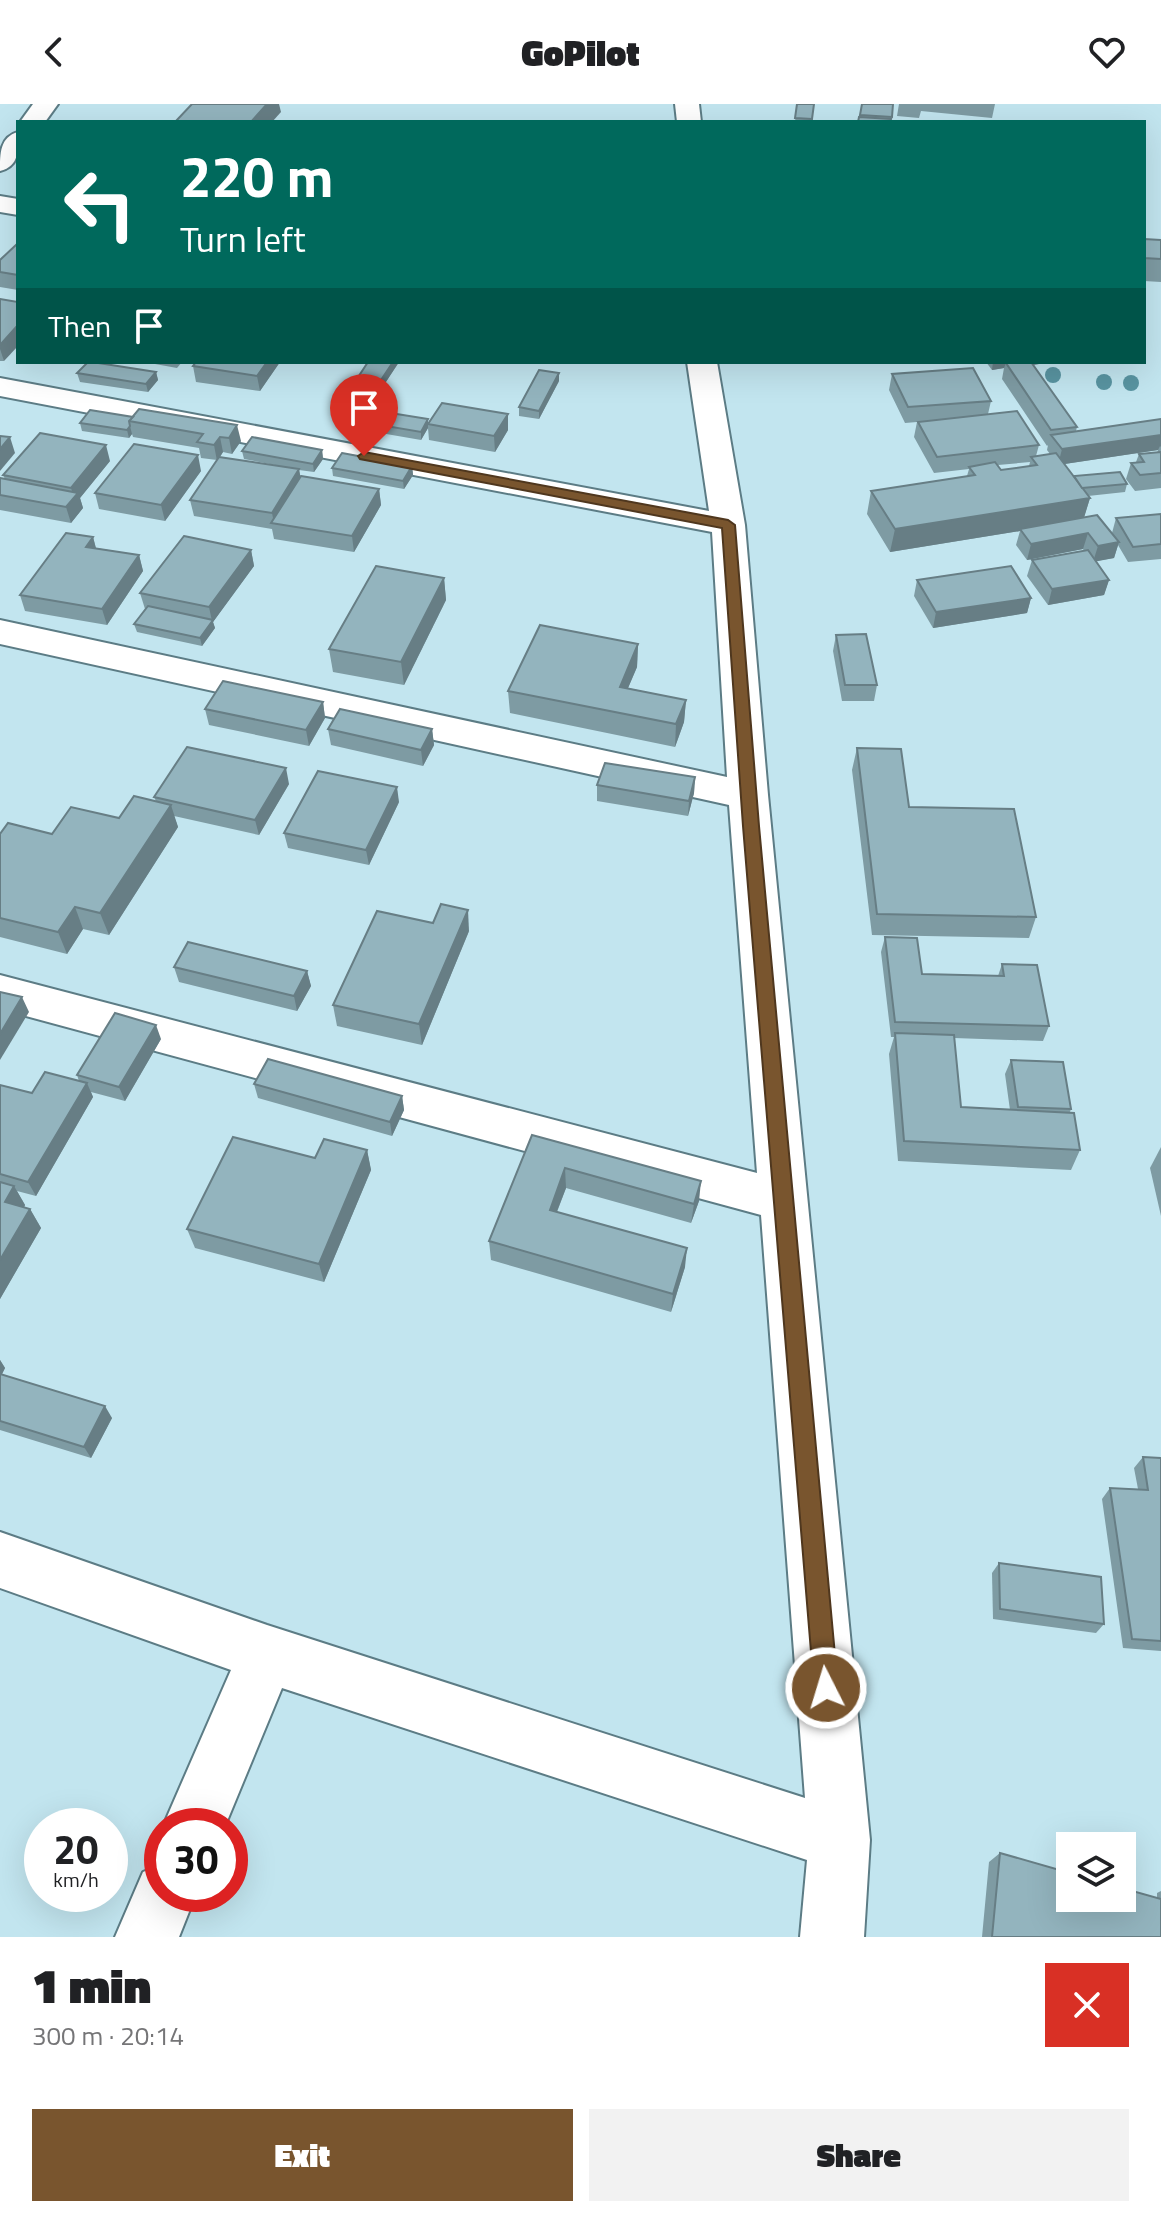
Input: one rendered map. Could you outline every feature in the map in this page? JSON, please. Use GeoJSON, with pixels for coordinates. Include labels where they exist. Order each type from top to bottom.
{"type":"FeatureCollection","features":[{"type":"Feature","properties":{"kind":"street"},"geometry":{"type":"LineString","coordinates":[[34,120],[46,104]]}},
{"type":"Feature","properties":{"kind":"street"},"geometry":{"type":"LineString","coordinates":[[0,163],[16,143]]}},
{"type":"Feature","properties":{"kind":"street"},"geometry":{"type":"LineString","coordinates":[[702,364],[728,525],[748,795],[839,1840],[832,1937]]}},
{"type":"Feature","properties":{"kind":"street"},"geometry":{"type":"LineString","coordinates":[[0,387],[728,525]]}},
{"type":"Feature","properties":{"kind":"street"},"geometry":{"type":"LineString","coordinates":[[0,632],[748,795]]}},
{"type":"Feature","properties":{"kind":"street"},"geometry":{"type":"LineString","coordinates":[[0,992],[784,1201]]}},
{"type":"Feature","properties":{"kind":"street"},"geometry":{"type":"LineString","coordinates":[[0,1560],[267,1654],[839,1840]]}},
{"type":"Feature","properties":{"kind":"street"},"geometry":{"type":"LineString","coordinates":[[202,1808],[267,1654]]}},
{"type":"Feature","properties":{"kind":"street"},"geometry":{"type":"LineString","coordinates":[[147,1937],[157,1912]]}},
{"type":"Feature","properties":{"kind":"building"},"geometry":{"type":"Polygon","coordinates":[[[192,104],[267,104],[253,120],[177,120],[192,104]]]}},
{"type":"Feature","properties":{"kind":"building"},"geometry":{"type":"Polygon","coordinates":[[[797,104],[814,104],[812,119],[795,118],[797,104]]]}},
{"type":"Feature","properties":{"kind":"building"},"geometry":{"type":"Polygon","coordinates":[[[862,104],[893,104],[892,117],[860,115],[862,104]]]}},
{"type":"Feature","properties":{"kind":"building"},"geometry":{"type":"Polygon","coordinates":[[[859,117],[891,119],[891,120],[858,120],[859,117]]]}},
{"type":"Feature","properties":{"kind":"building"},"geometry":{"type":"Polygon","coordinates":[[[1146,239],[1161,240],[1161,259],[1146,258],[1146,239]]]}},
{"type":"Feature","properties":{"kind":"building"},"geometry":{"type":"Polygon","coordinates":[[[16,245],[16,275],[0,272],[0,260],[16,245]]]}},
{"type":"Feature","properties":{"kind":"building"},"geometry":{"type":"Polygon","coordinates":[[[0,299],[16,302],[16,327],[0,345],[0,299]]]}},
{"type":"Feature","properties":{"kind":"building"},"geometry":{"type":"Polygon","coordinates":[[[86,364],[156,372],[146,384],[77,373],[86,364]]]}},
{"type":"Feature","properties":{"kind":"building"},"geometry":{"type":"Polygon","coordinates":[[[194,364],[266,364],[257,376],[193,366],[194,364]]]}},
{"type":"Feature","properties":{"kind":"building"},"geometry":{"type":"Polygon","coordinates":[[[367,364],[392,364],[373,392],[351,388],[367,364]]]}},
{"type":"Feature","properties":{"kind":"building"},"geometry":{"type":"Polygon","coordinates":[[[1007,364],[1032,364],[1077,427],[1051,430],[1007,364]]]}},
{"type":"Feature","properties":{"kind":"building"},"geometry":{"type":"Polygon","coordinates":[[[973,368],[991,401],[908,407],[892,374],[973,368]]]}},
{"type":"Feature","properties":{"kind":"building"},"geometry":{"type":"Polygon","coordinates":[[[539,370],[559,373],[539,411],[519,407],[539,370]]]}},
{"type":"Feature","properties":{"kind":"building"},"geometry":{"type":"Polygon","coordinates":[[[442,403],[508,414],[494,436],[428,424],[442,403]]]}},
{"type":"Feature","properties":{"kind":"building"},"geometry":{"type":"Polygon","coordinates":[[[347,406],[428,419],[421,432],[339,418],[347,406]]]}},
{"type":"Feature","properties":{"kind":"building"},"geometry":{"type":"Polygon","coordinates":[[[139,409],[237,425],[229,438],[220,437],[214,445],[197,442],[203,434],[129,421],[139,409]]]}},
{"type":"Feature","properties":{"kind":"building"},"geometry":{"type":"Polygon","coordinates":[[[90,410],[133,417],[127,430],[80,423],[90,410]]]}},
{"type":"Feature","properties":{"kind":"building"},"geometry":{"type":"Polygon","coordinates":[[[1017,411],[1039,445],[937,457],[918,422],[1017,411]]]}},
{"type":"Feature","properties":{"kind":"building"},"geometry":{"type":"Polygon","coordinates":[[[1161,419],[1161,435],[1062,449],[1051,435],[1161,419]]]}},
{"type":"Feature","properties":{"kind":"building"},"geometry":{"type":"Polygon","coordinates":[[[40,433],[106,445],[71,488],[3,475],[40,433]]]}},
{"type":"Feature","properties":{"kind":"building"},"geometry":{"type":"Polygon","coordinates":[[[0,436],[10,437],[0,449],[0,436]]]}},
{"type":"Feature","properties":{"kind":"building"},"geometry":{"type":"Polygon","coordinates":[[[252,437],[322,450],[313,464],[242,451],[252,437]]]}},
{"type":"Feature","properties":{"kind":"building"},"geometry":{"type":"Polygon","coordinates":[[[134,444],[198,455],[161,505],[95,493],[134,444]]]}},
{"type":"Feature","properties":{"kind":"building"},"geometry":{"type":"Polygon","coordinates":[[[1161,452],[1161,473],[1140,475],[1131,463],[1144,462],[1139,454],[1161,452]]]}},
{"type":"Feature","properties":{"kind":"building"},"geometry":{"type":"Polygon","coordinates":[[[342,453],[412,466],[403,481],[332,468],[342,453]]]}},
{"type":"Feature","properties":{"kind":"building"},"geometry":{"type":"Polygon","coordinates":[[[1056,453],[1090,498],[895,529],[871,491],[975,475],[969,467],[995,462],[1001,470],[1037,465],[1031,457],[1056,453]]]}},
{"type":"Feature","properties":{"kind":"building"},"geometry":{"type":"Polygon","coordinates":[[[219,457],[299,469],[272,513],[190,500],[219,457]]]}},
{"type":"Feature","properties":{"kind":"building"},"geometry":{"type":"Polygon","coordinates":[[[1120,472],[1127,484],[1082,488],[1074,476],[1120,472]]]}},
{"type":"Feature","properties":{"kind":"building"},"geometry":{"type":"Polygon","coordinates":[[[301,476],[379,489],[352,536],[271,523],[301,476]]]}},
{"type":"Feature","properties":{"kind":"building"},"geometry":{"type":"Polygon","coordinates":[[[0,478],[78,493],[66,507],[0,495],[0,478]]]}},
{"type":"Feature","properties":{"kind":"building"},"geometry":{"type":"Polygon","coordinates":[[[1161,514],[1161,544],[1133,547],[1116,518],[1161,514]]]}},
{"type":"Feature","properties":{"kind":"building"},"geometry":{"type":"Polygon","coordinates":[[[1097,515],[1119,542],[1098,546],[1088,533],[1031,544],[1020,529],[1097,515]]]}},
{"type":"Feature","properties":{"kind":"building"},"geometry":{"type":"Polygon","coordinates":[[[66,533],[93,537],[86,547],[139,555],[102,609],[20,595],[66,533]]]}},
{"type":"Feature","properties":{"kind":"building"},"geometry":{"type":"Polygon","coordinates":[[[184,536],[251,550],[209,607],[140,593],[184,536]]]}},
{"type":"Feature","properties":{"kind":"building"},"geometry":{"type":"Polygon","coordinates":[[[1088,550],[1109,580],[1052,589],[1032,560],[1088,550]]]}},
{"type":"Feature","properties":{"kind":"building"},"geometry":{"type":"Polygon","coordinates":[[[376,566],[444,578],[401,662],[329,649],[376,566]]]}},
{"type":"Feature","properties":{"kind":"building"},"geometry":{"type":"Polygon","coordinates":[[[1011,566],[1031,598],[936,612],[917,580],[1011,566]]]}},
{"type":"Feature","properties":{"kind":"building"},"geometry":{"type":"Polygon","coordinates":[[[148,606],[213,620],[200,638],[134,624],[148,606]]]}},
{"type":"Feature","properties":{"kind":"building"},"geometry":{"type":"Polygon","coordinates":[[[540,625],[638,644],[620,687],[686,700],[676,724],[508,691],[540,625]]]}},
{"type":"Feature","properties":{"kind":"building"},"geometry":{"type":"Polygon","coordinates":[[[866,634],[877,685],[845,685],[836,635],[866,634]]]}},
{"type":"Feature","properties":{"kind":"building"},"geometry":{"type":"Polygon","coordinates":[[[223,681],[323,702],[306,730],[205,709],[223,681]]]}},
{"type":"Feature","properties":{"kind":"building"},"geometry":{"type":"Polygon","coordinates":[[[340,709],[432,729],[421,750],[328,729],[340,709]]]}},
{"type":"Feature","properties":{"kind":"building"},"geometry":{"type":"Polygon","coordinates":[[[187,747],[286,768],[255,820],[154,797],[187,747]]]}},
{"type":"Feature","properties":{"kind":"building"},"geometry":{"type":"Polygon","coordinates":[[[857,748],[901,749],[909,807],[1014,809],[1036,917],[877,914],[857,748]]]}},
{"type":"Feature","properties":{"kind":"building"},"geometry":{"type":"Polygon","coordinates":[[[605,763],[695,777],[689,801],[597,785],[605,763]]]}},
{"type":"Feature","properties":{"kind":"building"},"geometry":{"type":"Polygon","coordinates":[[[318,771],[397,787],[366,850],[284,833],[318,771]]]}},
{"type":"Feature","properties":{"kind":"building"},"geometry":{"type":"Polygon","coordinates":[[[134,796],[171,805],[100,913],[75,907],[58,932],[0,918],[0,834],[8,823],[52,834],[71,807],[119,818],[134,796]]]}},
{"type":"Feature","properties":{"kind":"building"},"geometry":{"type":"Polygon","coordinates":[[[441,904],[468,910],[419,1024],[333,1005],[377,911],[433,923],[441,904]]]}},
{"type":"Feature","properties":{"kind":"building"},"geometry":{"type":"Polygon","coordinates":[[[885,937],[917,938],[922,974],[1004,976],[1002,964],[1037,965],[1049,1026],[895,1022],[885,937]]]}},
{"type":"Feature","properties":{"kind":"building"},"geometry":{"type":"Polygon","coordinates":[[[188,942],[307,971],[294,996],[174,967],[188,942]]]}},
{"type":"Feature","properties":{"kind":"building"},"geometry":{"type":"Polygon","coordinates":[[[0,992],[22,997],[0,1034],[0,992]]]}},
{"type":"Feature","properties":{"kind":"building"},"geometry":{"type":"Polygon","coordinates":[[[115,1013],[156,1025],[119,1087],[77,1075],[115,1013]]]}},
{"type":"Feature","properties":{"kind":"building"},"geometry":{"type":"Polygon","coordinates":[[[895,1033],[954,1035],[961,1107],[1074,1113],[1080,1150],[904,1141],[895,1033]]]}},
{"type":"Feature","properties":{"kind":"building"},"geometry":{"type":"Polygon","coordinates":[[[268,1059],[402,1096],[390,1122],[254,1084],[268,1059]]]}},
{"type":"Feature","properties":{"kind":"building"},"geometry":{"type":"Polygon","coordinates":[[[1011,1060],[1063,1062],[1071,1109],[1018,1107],[1011,1060]]]}},
{"type":"Feature","properties":{"kind":"building"},"geometry":{"type":"Polygon","coordinates":[[[45,1072],[87,1083],[28,1182],[0,1174],[0,1085],[32,1093],[45,1072]]]}},
{"type":"Feature","properties":{"kind":"building"},"geometry":{"type":"Polygon","coordinates":[[[532,1135],[701,1181],[694,1204],[565,1168],[550,1210],[687,1248],[673,1294],[489,1241],[532,1135]]]}},
{"type":"Feature","properties":{"kind":"building"},"geometry":{"type":"Polygon","coordinates":[[[233,1137],[315,1158],[324,1139],[367,1150],[319,1264],[187,1229],[233,1137]]]}},
{"type":"Feature","properties":{"kind":"building"},"geometry":{"type":"Polygon","coordinates":[[[0,1182],[14,1186],[5,1202],[30,1209],[0,1260],[0,1182]]]}},
{"type":"Feature","properties":{"kind":"building"},"geometry":{"type":"Polygon","coordinates":[[[0,1374],[105,1406],[84,1447],[0,1421],[0,1374]]]}},
{"type":"Feature","properties":{"kind":"building"},"geometry":{"type":"Polygon","coordinates":[[[1143,1457],[1161,1458],[1161,1641],[1132,1639],[1110,1488],[1148,1490],[1143,1457]]]}},
{"type":"Feature","properties":{"kind":"building"},"geometry":{"type":"Polygon","coordinates":[[[999,1563],[1101,1577],[1104,1624],[1000,1609],[999,1563]]]}},
{"type":"Feature","properties":{"kind":"building"},"geometry":{"type":"Polygon","coordinates":[[[1000,1853],[1056,1869],[1056,1912],[1136,1912],[1136,1892],[1161,1899],[1161,1937],[992,1937],[1000,1853]]]}},
{"type":"Feature","properties":{"kind":"route"},"geometry":{"type":"LineString","coordinates":[[364,456],[728,525],[826,1688]]}}]}
